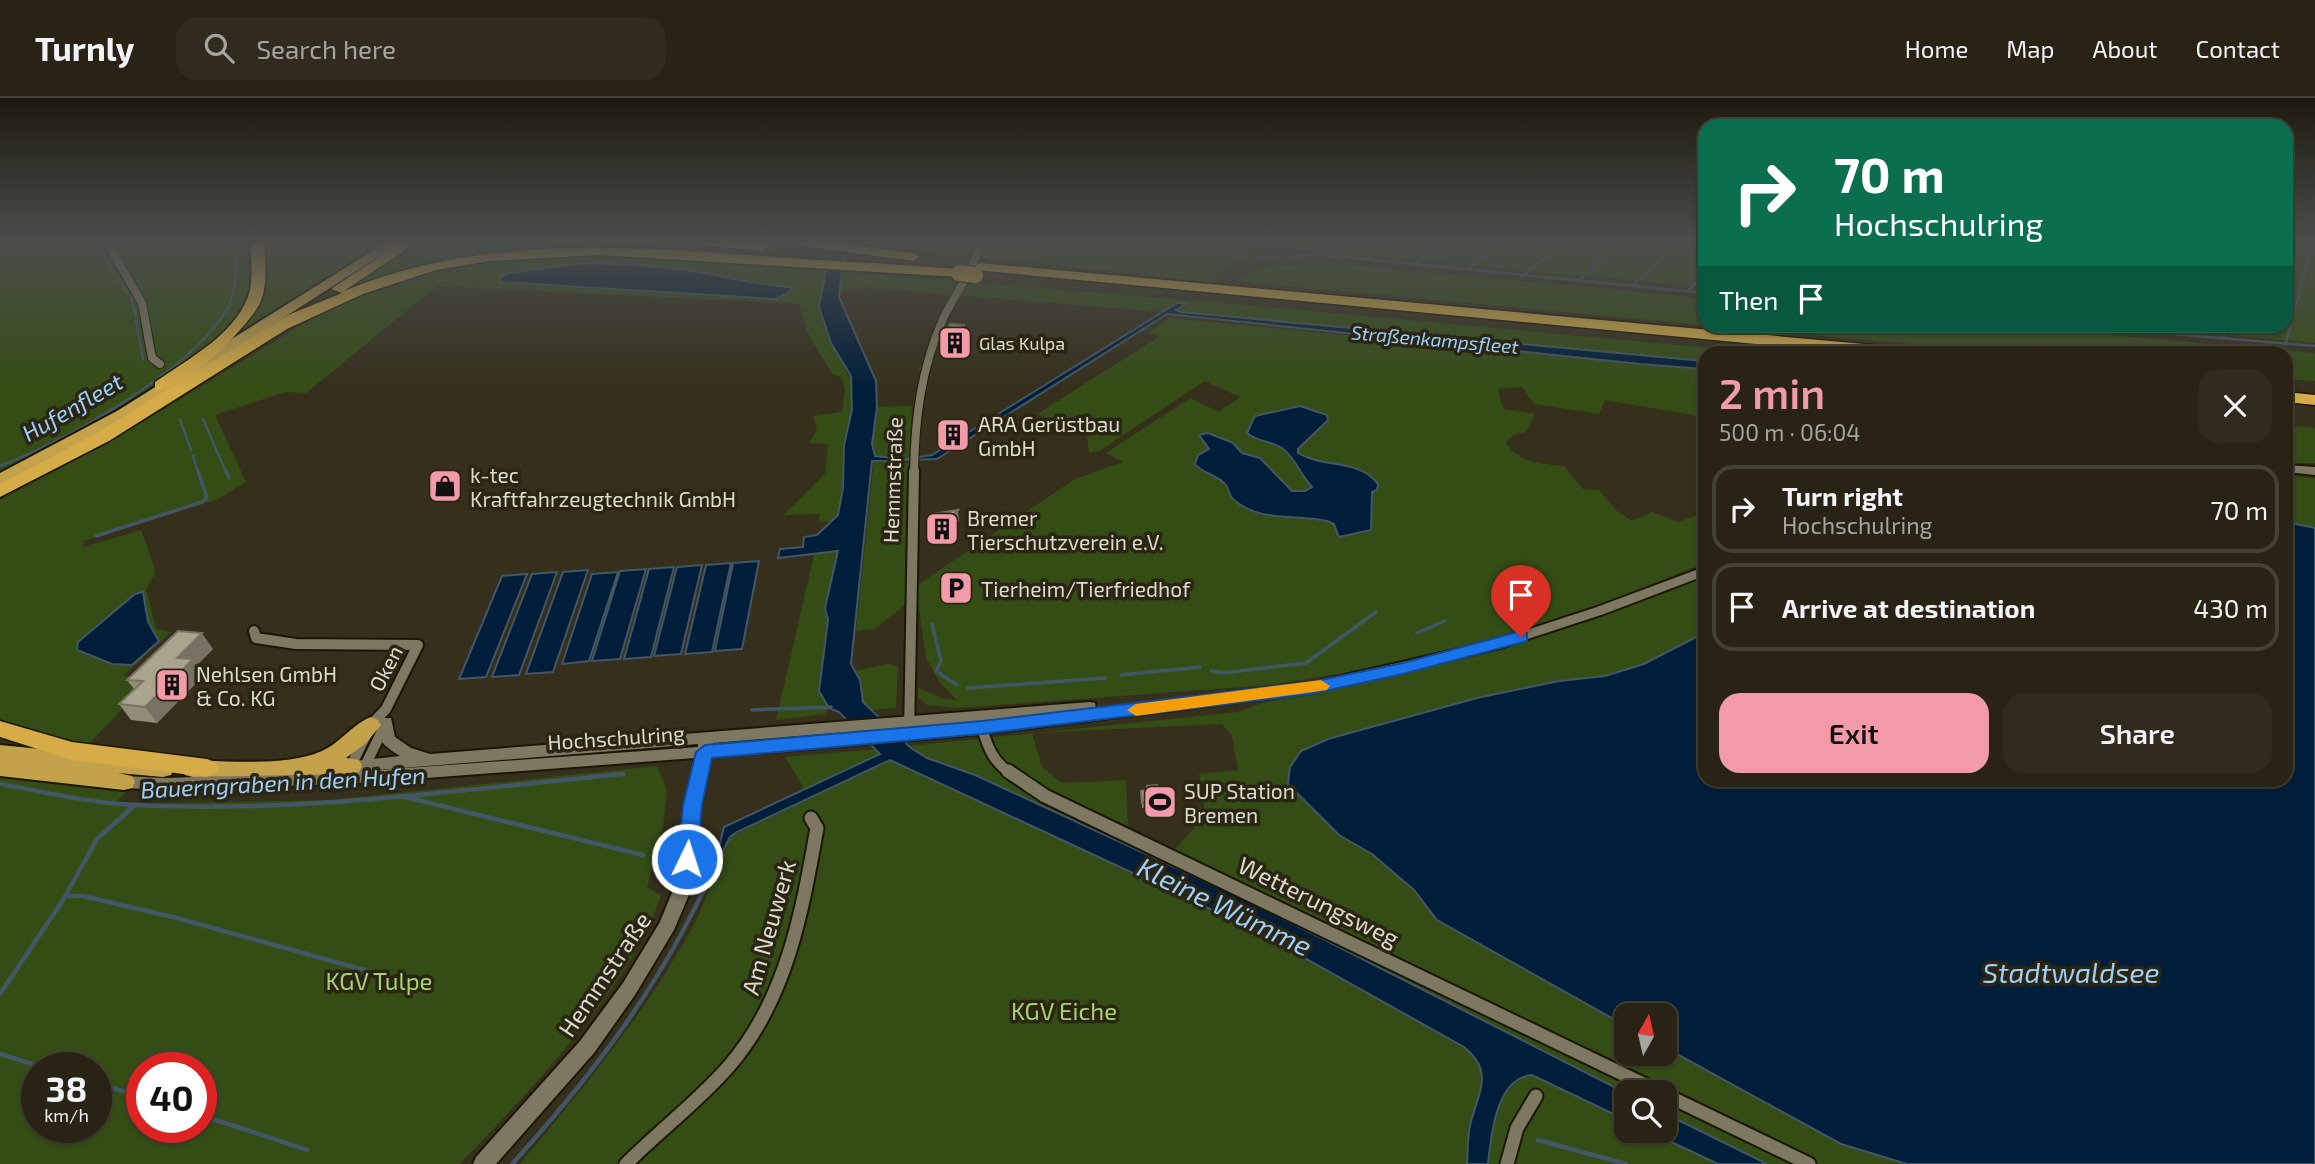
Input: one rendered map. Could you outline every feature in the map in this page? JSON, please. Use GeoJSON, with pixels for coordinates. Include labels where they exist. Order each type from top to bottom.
{"type":"FeatureCollection","features":[{"type":"Feature","properties":{"kind":"highway"},"geometry":{"type":"LineString","coordinates":[[123,414],[228,334],[245,314],[257,291]]}},
{"type":"Feature","properties":{"kind":"highway"},"geometry":{"type":"LineString","coordinates":[[0,480],[123,414],[318,291]]}},
{"type":"Feature","properties":{"kind":"highway"},"geometry":{"type":"LineString","coordinates":[[0,491],[103,437],[336,291]]}},
{"type":"Feature","properties":{"kind":"highway"},"geometry":{"type":"LineString","coordinates":[[283,325],[362,291]]}},
{"type":"Feature","properties":{"kind":"highway"},"geometry":{"type":"LineString","coordinates":[[1194,291],[1741,346]]}},
{"type":"Feature","properties":{"kind":"highway"},"geometry":{"type":"LineString","coordinates":[[1220,291],[1830,346]]}},
{"type":"Feature","properties":{"kind":"highway"},"geometry":{"type":"LineString","coordinates":[[2293,388],[2315,390]]}},
{"type":"Feature","properties":{"kind":"highway"},"geometry":{"type":"LineString","coordinates":[[2293,398],[2315,400]]}},
{"type":"Feature","properties":{"kind":"highway"},"geometry":{"type":"LineString","coordinates":[[293,768],[344,750],[381,719]]}},
{"type":"Feature","properties":{"kind":"highway"},"geometry":{"type":"LineString","coordinates":[[0,729],[40,744],[80,752],[207,768]]}},
{"type":"Feature","properties":{"kind":"highway"},"geometry":{"type":"LineString","coordinates":[[0,753],[135,768],[293,768],[355,771]]}},
{"type":"Feature","properties":{"kind":"highway"},"geometry":{"type":"LineString","coordinates":[[0,753],[39,765],[124,782]]}},
{"type":"Feature","properties":{"kind":"highway"},"geometry":{"type":"LineString","coordinates":[[0,768],[124,782]]}},
{"type":"Feature","properties":{"kind":"street"},"geometry":{"type":"LineString","coordinates":[[135,291],[142,303],[152,358],[160,364]]}},
{"type":"Feature","properties":{"kind":"street","name":"Hemmstraße"},"geometry":{"type":"LineString","coordinates":[[906,730],[919,380],[957,291]]}},
{"type":"Feature","properties":{"kind":"street"},"geometry":{"type":"LineString","coordinates":[[2293,469],[2315,471]]}},
{"type":"Feature","properties":{"kind":"street","name":"Hochschulring"},"geometry":{"type":"LineString","coordinates":[[124,782],[165,784],[706,745],[887,722],[906,730],[982,728],[1311,688],[1471,652],[1586,616],[1698,573]]}},
{"type":"Feature","properties":{"kind":"street","name":"Oken"},"geometry":{"type":"LineString","coordinates":[[254,632],[256,638],[284,645],[388,641],[418,645],[355,771]]}},
{"type":"Feature","properties":{"kind":"street","name":"Hochschulring"},"geometry":{"type":"LineString","coordinates":[[355,771],[439,760],[865,738],[1063,708],[1193,702]]}},
{"type":"Feature","properties":{"kind":"street"},"geometry":{"type":"LineString","coordinates":[[381,719],[387,740],[396,747],[439,760]]}},
{"type":"Feature","properties":{"kind":"street","name":"Wetterungsweg"},"geometry":{"type":"LineString","coordinates":[[982,728],[988,749],[997,764],[1045,796],[1635,1080]]}},
{"type":"Feature","properties":{"kind":"street","name":"Hemmstraße"},"geometry":{"type":"LineString","coordinates":[[483,1164],[587,1047],[629,989],[668,925],[682,890],[689,827],[706,745]]}},
{"type":"Feature","properties":{"kind":"street","name":"Am Neuwerk"},"geometry":{"type":"LineString","coordinates":[[626,1164],[739,1055],[762,1022],[783,974],[811,863],[817,828],[811,818]]}},
{"type":"Feature","properties":{"kind":"street"},"geometry":{"type":"LineString","coordinates":[[1507,1164],[1508,1150],[1518,1122],[1536,1096]]}},
{"type":"Feature","properties":{"kind":"street","name":"Wetterungsweg"},"geometry":{"type":"LineString","coordinates":[[1677,1100],[1809,1164]]}},
{"type":"Feature","properties":{"kind":"green space"},"geometry":{"type":"Polygon","coordinates":[[[0,291],[247,291],[242,305],[225,328],[200,352],[168,376],[96,422],[0,472],[0,291]]]}},
{"type":"Feature","properties":{"kind":"green space"},"geometry":{"type":"Polygon","coordinates":[[[265,291],[313,291],[206,358],[242,325],[265,291]]]}},
{"type":"Feature","properties":{"kind":"green space"},"geometry":{"type":"Polygon","coordinates":[[[369,291],[431,291],[306,393],[286,392],[215,415],[246,482],[216,500],[84,541],[83,547],[141,530],[156,572],[146,589],[156,629],[171,632],[123,676],[150,680],[86,747],[54,740],[0,719],[0,500],[105,445],[339,302],[369,291]],[[143,592],[135,594],[78,641],[95,657],[116,664],[132,665],[148,622],[143,592]]]}},
{"type":"Feature","properties":{"kind":"green space"},"geometry":{"type":"Polygon","coordinates":[[[533,291],[634,291],[775,299],[788,291],[822,291],[819,307],[831,343],[853,385],[852,410],[844,445],[843,488],[838,515],[831,522],[819,521],[820,514],[783,515],[825,474],[828,444],[809,443],[817,429],[813,416],[842,412],[845,389],[842,377],[833,375],[812,341],[801,314],[800,304],[533,291]]]}},
{"type":"Feature","properties":{"kind":"green space"},"geometry":{"type":"Polygon","coordinates":[[[907,291],[1072,291],[1246,305],[1698,347],[1698,360],[1180,312],[1175,311],[1178,303],[1162,312],[907,291]]]}},
{"type":"Feature","properties":{"kind":"green space"},"geometry":{"type":"Polygon","coordinates":[[[1338,291],[1626,291],[1698,297],[1698,324],[1338,291]]]}},
{"type":"Feature","properties":{"kind":"green space"},"geometry":{"type":"Polygon","coordinates":[[[2293,291],[2315,291],[2315,343],[2205,333],[2293,333],[2293,291]]]}},
{"type":"Feature","properties":{"kind":"green space"},"geometry":{"type":"Polygon","coordinates":[[[1169,318],[1698,368],[1698,416],[1605,400],[1599,414],[1534,404],[1522,387],[1498,389],[1503,409],[1535,414],[1526,432],[1513,435],[1506,443],[1524,459],[1564,466],[1583,489],[1599,490],[1617,511],[1632,521],[1652,512],[1678,522],[1698,514],[1698,565],[1609,602],[1551,621],[1425,657],[1337,674],[1270,685],[957,708],[927,705],[918,697],[918,688],[944,699],[957,700],[941,684],[926,658],[916,586],[1075,479],[1123,462],[1106,453],[1190,398],[1219,412],[1240,397],[1205,381],[1099,451],[1089,452],[1087,436],[1037,414],[1160,336],[1148,333],[1169,318]]]}},
{"type":"Feature","properties":{"kind":"green space"},"geometry":{"type":"Polygon","coordinates":[[[1791,333],[2086,333],[2235,346],[1936,346],[1791,333]]]}},
{"type":"Feature","properties":{"kind":"green space"},"geometry":{"type":"Polygon","coordinates":[[[2293,351],[2315,353],[2315,381],[2293,379],[2293,351]]]}},
{"type":"Feature","properties":{"kind":"green space"},"geometry":{"type":"Polygon","coordinates":[[[912,406],[909,459],[875,456],[872,444],[877,407],[912,406]]]}},
{"type":"Feature","properties":{"kind":"green space"},"geometry":{"type":"Polygon","coordinates":[[[2293,426],[2315,428],[2315,463],[2293,463],[2293,426]]]}},
{"type":"Feature","properties":{"kind":"green space"},"geometry":{"type":"Polygon","coordinates":[[[874,460],[909,463],[905,605],[875,629],[856,631],[874,460]]]}},
{"type":"Feature","properties":{"kind":"green space"},"geometry":{"type":"Polygon","coordinates":[[[2293,476],[2315,478],[2315,528],[2293,523],[2293,476]]]}},
{"type":"Feature","properties":{"kind":"green space"},"geometry":{"type":"Polygon","coordinates":[[[838,551],[825,608],[828,620],[819,691],[829,708],[825,714],[776,720],[814,555],[838,551]]]}},
{"type":"Feature","properties":{"kind":"green space"},"geometry":{"type":"Polygon","coordinates":[[[1698,579],[1698,636],[1644,664],[1605,676],[1559,681],[1477,698],[1328,739],[1301,751],[1288,784],[1339,835],[1372,854],[1414,890],[1437,920],[1614,1019],[1614,1066],[1677,1066],[1677,1054],[1841,1144],[1907,1164],[1767,1164],[1677,1119],[1677,1080],[1614,1080],[1614,1087],[1252,903],[975,775],[927,759],[909,746],[1032,733],[1042,767],[1062,783],[1126,780],[1128,827],[1175,849],[1205,816],[1199,774],[1238,770],[1232,736],[1222,724],[1037,733],[1238,712],[1262,703],[1431,667],[1541,635],[1698,579]]]}},
{"type":"Feature","properties":{"kind":"green space"},"geometry":{"type":"Polygon","coordinates":[[[888,664],[898,666],[896,708],[870,710],[863,702],[855,671],[888,664]]]}},
{"type":"Feature","properties":{"kind":"green space"},"geometry":{"type":"Polygon","coordinates":[[[879,749],[878,757],[805,790],[785,757],[879,749]]]}},
{"type":"Feature","properties":{"kind":"green space","name":"KGV Eiche"},"geometry":{"type":"Polygon","coordinates":[[[890,760],[1249,927],[1464,1047],[1474,1057],[1482,1075],[1480,1093],[1469,1131],[1467,1164],[520,1164],[590,1078],[675,958],[699,915],[730,837],[890,760]]]}},
{"type":"Feature","properties":{"kind":"green space","name":"KGV Tulpe"},"geometry":{"type":"Polygon","coordinates":[[[657,766],[667,791],[663,826],[647,887],[661,895],[647,930],[602,1002],[545,1073],[460,1164],[0,1164],[0,773],[78,785],[129,789],[114,804],[331,800],[657,766]]]}},
{"type":"Feature","properties":{"kind":"green space"},"geometry":{"type":"Polygon","coordinates":[[[1532,1075],[1614,1114],[1614,1143],[1673,1143],[1718,1164],[1488,1164],[1498,1110],[1510,1086],[1532,1075]]]}},
{"type":"Feature","properties":{"kind":"water"},"geometry":{"type":"Polygon","coordinates":[[[642,291],[791,291],[776,299],[642,291]]]}},
{"type":"Feature","properties":{"kind":"water"},"geometry":{"type":"Polygon","coordinates":[[[822,291],[840,291],[839,297],[876,381],[877,407],[872,444],[875,456],[905,459],[932,455],[1177,303],[1186,304],[1176,310],[1180,312],[1698,360],[1698,369],[1640,364],[1167,314],[937,459],[872,461],[851,664],[860,680],[863,702],[911,748],[927,758],[975,775],[1252,903],[1614,1087],[1614,1114],[1532,1075],[1520,1078],[1510,1086],[1498,1110],[1488,1164],[1467,1164],[1469,1131],[1480,1093],[1482,1075],[1474,1057],[1464,1047],[1249,927],[890,760],[737,832],[730,837],[721,855],[717,855],[724,827],[880,754],[839,712],[829,708],[819,691],[828,620],[825,608],[838,551],[778,558],[780,549],[803,547],[804,537],[817,535],[838,515],[843,488],[844,445],[852,410],[851,376],[831,343],[819,307],[822,291]]]}},
{"type":"Feature","properties":{"kind":"water"},"geometry":{"type":"Polygon","coordinates":[[[1300,406],[1327,415],[1328,420],[1298,449],[1298,453],[1319,461],[1361,470],[1378,484],[1377,490],[1372,492],[1371,530],[1339,537],[1334,524],[1327,521],[1254,512],[1233,499],[1223,482],[1195,464],[1198,455],[1209,449],[1199,435],[1208,433],[1233,443],[1242,453],[1260,458],[1292,491],[1305,491],[1312,487],[1287,452],[1278,445],[1247,433],[1255,416],[1300,406]]]}},
{"type":"Feature","properties":{"kind":"water","name":"Stadtwaldsee"},"geometry":{"type":"Polygon","coordinates":[[[2293,523],[2315,528],[2315,1164],[1907,1164],[1841,1144],[1677,1054],[1677,1003],[1614,1003],[1614,1019],[1437,920],[1414,890],[1372,854],[1339,835],[1288,784],[1290,767],[1301,751],[1328,739],[1477,698],[1559,681],[1605,676],[1644,664],[1698,636],[1698,787],[2293,787],[2293,523]]]}},
{"type":"Feature","properties":{"kind":"water"},"geometry":{"type":"Polygon","coordinates":[[[759,561],[742,649],[715,651],[733,563],[759,561]]]}},
{"type":"Feature","properties":{"kind":"water"},"geometry":{"type":"Polygon","coordinates":[[[731,563],[712,652],[685,654],[706,565],[731,563]]]}},
{"type":"Feature","properties":{"kind":"water"},"geometry":{"type":"Polygon","coordinates":[[[702,565],[681,654],[654,656],[677,567],[702,565]]]}},
{"type":"Feature","properties":{"kind":"water"},"geometry":{"type":"Polygon","coordinates":[[[674,567],[651,657],[624,659],[649,569],[674,567]]]}},
{"type":"Feature","properties":{"kind":"water"},"geometry":{"type":"Polygon","coordinates":[[[646,569],[620,659],[592,661],[620,571],[646,569]]]}},
{"type":"Feature","properties":{"kind":"water"},"geometry":{"type":"Polygon","coordinates":[[[588,570],[553,672],[526,674],[563,572],[588,570]]]}},
{"type":"Feature","properties":{"kind":"water"},"geometry":{"type":"Polygon","coordinates":[[[557,572],[519,675],[492,677],[532,574],[557,572]]]}},
{"type":"Feature","properties":{"kind":"water"},"geometry":{"type":"Polygon","coordinates":[[[618,572],[589,661],[562,664],[592,574],[618,572]]]}},
{"type":"Feature","properties":{"kind":"water"},"geometry":{"type":"Polygon","coordinates":[[[527,574],[486,677],[459,679],[502,576],[527,574]]]}},
{"type":"Feature","properties":{"kind":"water"},"geometry":{"type":"Polygon","coordinates":[[[143,592],[148,622],[159,641],[132,665],[112,664],[77,650],[78,642],[135,594],[143,592]]]}},
{"type":"Feature","properties":{"kind":"water"},"geometry":{"type":"Polygon","coordinates":[[[1677,1119],[1767,1164],[1718,1164],[1673,1143],[1677,1143],[1677,1119]]]}},
{"type":"Feature","properties":{"kind":"building"},"geometry":{"type":"Polygon","coordinates":[[[950,324],[964,325],[954,347],[940,344],[950,324]]]}},
{"type":"Feature","properties":{"kind":"building"},"geometry":{"type":"Polygon","coordinates":[[[958,510],[947,521],[934,527],[932,514],[958,510]]]}},
{"type":"Feature","properties":{"kind":"building"},"geometry":{"type":"Polygon","coordinates":[[[178,631],[202,633],[177,658],[193,659],[145,707],[119,704],[143,681],[127,680],[178,631]]]}},
{"type":"Feature","properties":{"kind":"building"},"geometry":{"type":"Polygon","coordinates":[[[1157,785],[1159,797],[1154,797],[1155,802],[1142,803],[1141,791],[1147,790],[1147,786],[1157,785]]]}},
{"type":"Feature","properties":{"kind":"waterway","name":"Hufenfleet"},"geometry":{"type":"LineString","coordinates":[[0,466],[91,422],[157,379],[210,332],[231,302],[233,291]]}},
{"type":"Feature","properties":{"kind":"waterway"},"geometry":{"type":"LineString","coordinates":[[1682,291],[1698,292]]}},
{"type":"Feature","properties":{"kind":"waterway"},"geometry":{"type":"LineString","coordinates":[[2293,317],[2300,291]]}},
{"type":"Feature","properties":{"kind":"waterway"},"geometry":{"type":"LineString","coordinates":[[131,296],[136,316]]}},
{"type":"Feature","properties":{"kind":"waterway"},"geometry":{"type":"LineString","coordinates":[[136,320],[143,359]]}},
{"type":"Feature","properties":{"kind":"waterway"},"geometry":{"type":"LineString","coordinates":[[2162,333],[2315,346]]}},
{"type":"Feature","properties":{"kind":"waterway"},"geometry":{"type":"LineString","coordinates":[[2223,338],[2225,333]]}},
{"type":"Feature","properties":{"kind":"waterway"},"geometry":{"type":"LineString","coordinates":[[2286,343],[2289,333]]}},
{"type":"Feature","properties":{"kind":"waterway"},"geometry":{"type":"LineString","coordinates":[[203,419],[226,472]]}},
{"type":"Feature","properties":{"kind":"waterway"},"geometry":{"type":"LineString","coordinates":[[180,420],[191,450]]}},
{"type":"Feature","properties":{"kind":"waterway"},"geometry":{"type":"LineString","coordinates":[[193,456],[198,472]]}},
{"type":"Feature","properties":{"kind":"waterway"},"geometry":{"type":"LineString","coordinates":[[96,536],[202,502],[207,498],[198,471]]}},
{"type":"Feature","properties":{"kind":"waterway"},"geometry":{"type":"LineString","coordinates":[[226,471],[229,478]]}},
{"type":"Feature","properties":{"kind":"waterway"},"geometry":{"type":"LineString","coordinates":[[1211,671],[1223,673],[1306,663],[1376,612]]}},
{"type":"Feature","properties":{"kind":"waterway"},"geometry":{"type":"LineString","coordinates":[[1417,633],[1445,621]]}},
{"type":"Feature","properties":{"kind":"waterway"},"geometry":{"type":"LineString","coordinates":[[932,624],[941,661],[936,671],[957,685]]}},
{"type":"Feature","properties":{"kind":"waterway"},"geometry":{"type":"LineString","coordinates":[[1121,675],[1200,667]]}},
{"type":"Feature","properties":{"kind":"waterway"},"geometry":{"type":"LineString","coordinates":[[968,688],[1106,678]]}},
{"type":"Feature","properties":{"kind":"waterway","name":"Bauerngraben in den Hufen"},"geometry":{"type":"LineString","coordinates":[[752,710],[831,707]]}},
{"type":"Feature","properties":{"kind":"waterway","name":"Bauerngraben in den Hufen"},"geometry":{"type":"LineString","coordinates":[[402,796],[623,774]]}},
{"type":"Feature","properties":{"kind":"waterway","name":"Bauerngraben in den Hufen"},"geometry":{"type":"LineString","coordinates":[[0,784],[120,804],[183,807],[309,804],[402,796]]}},
{"type":"Feature","properties":{"kind":"waterway"},"geometry":{"type":"LineString","coordinates":[[402,796],[643,855]]}},
{"type":"Feature","properties":{"kind":"waterway","name":"Bauerngraben in den Hufen"},"geometry":{"type":"LineString","coordinates":[[65,896],[97,839],[135,805]]}},
{"type":"Feature","properties":{"kind":"waterway"},"geometry":{"type":"LineString","coordinates":[[512,1164],[575,1091],[630,1017],[679,938],[721,851]]}},
{"type":"Feature","properties":{"kind":"waterway","name":"Bauerngraben in den Hufen"},"geometry":{"type":"LineString","coordinates":[[0,994],[65,896]]}},
{"type":"Feature","properties":{"kind":"waterway"},"geometry":{"type":"LineString","coordinates":[[65,896],[83,896],[173,917],[422,986]]}},
{"type":"Feature","properties":{"kind":"waterway"},"geometry":{"type":"LineString","coordinates":[[0,1054],[21,1061]]}},
{"type":"Feature","properties":{"kind":"waterway"},"geometry":{"type":"LineString","coordinates":[[112,1088],[126,1092]]}},
{"type":"Feature","properties":{"kind":"waterway"},"geometry":{"type":"LineString","coordinates":[[217,1120],[307,1150]]}},
{"type":"Feature","properties":{"kind":"waterway"},"geometry":{"type":"LineString","coordinates":[[1538,1140],[1626,1164]]}},
{"type":"Feature","properties":{"kind":"slow traffic"},"geometry":{"type":"LineString","coordinates":[[1136,710],[1321,686]]}},
{"type":"Feature","properties":{"kind":"place","name":"Glas Kulpa"},"geometry":{"type":"Point","coordinates":[955,343]}},
{"type":"Feature","properties":{"kind":"place","name":"ARA Gerüstbau GmbH"},"geometry":{"type":"Point","coordinates":[953,435]}},
{"type":"Feature","properties":{"kind":"place","name":"k-tec Kraftfahrzeugtechnik GmbH"},"geometry":{"type":"Point","coordinates":[445,486]}},
{"type":"Feature","properties":{"kind":"place","name":"Bremer Tierschutzverein e.V."},"geometry":{"type":"Point","coordinates":[942,529]}},
{"type":"Feature","properties":{"kind":"place","name":"Tierheim/Tierfriedhof"},"geometry":{"type":"Point","coordinates":[956,588]}},
{"type":"Feature","properties":{"kind":"place","name":"Nehlsen GmbH & Co. KG"},"geometry":{"type":"Point","coordinates":[172,685]}},
{"type":"Feature","properties":{"kind":"place","name":"SUP Station Bremen"},"geometry":{"type":"Point","coordinates":[1160,802]}},
{"type":"Feature","properties":{"kind":"route"},"geometry":{"type":"LineString","coordinates":[[687,859],[687,839],[705,752],[982,728],[1311,688],[1381,674],[1521,637]]}},
{"type":"Feature","properties":{"kind":"water label","name":"Straßenkampsfleet"},"geometry":{"type":"Point","coordinates":[1435,339]}},
{"type":"Feature","properties":{"kind":"water label","name":"Kleine Wümme"},"geometry":{"type":"Point","coordinates":[1225,906]}}]}
